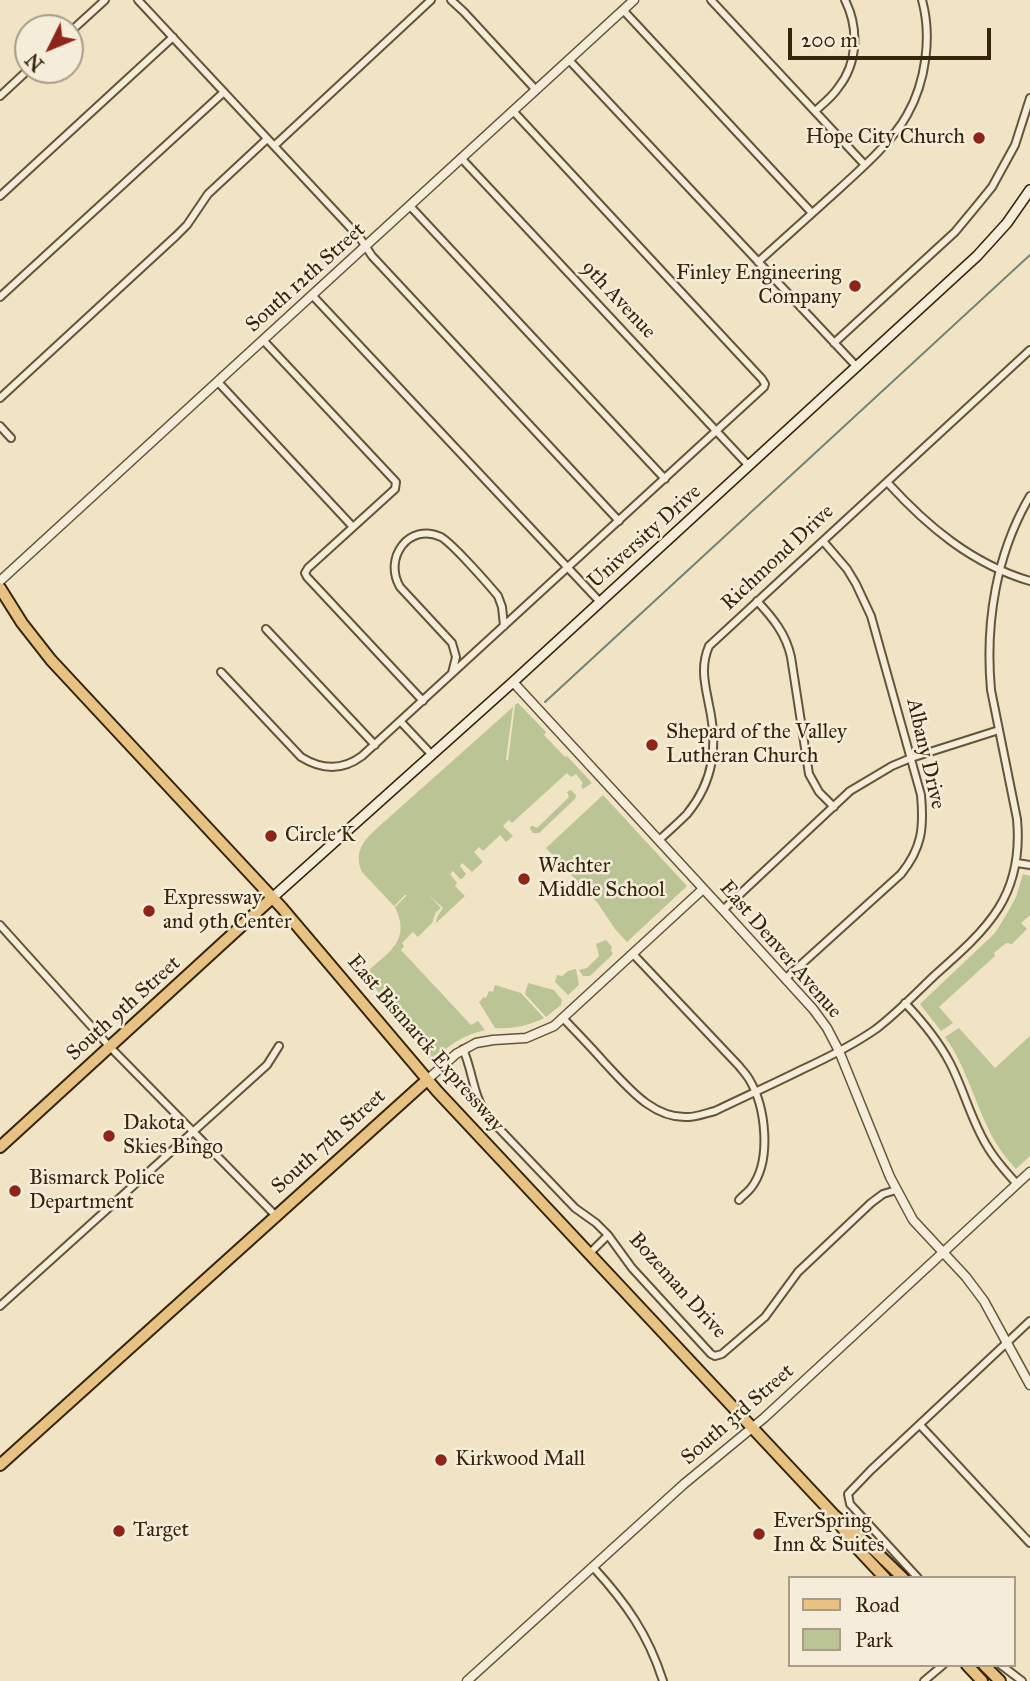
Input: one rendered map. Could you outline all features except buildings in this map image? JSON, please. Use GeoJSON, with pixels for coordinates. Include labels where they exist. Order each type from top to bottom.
{"type":"FeatureCollection","features":[{"type":"Feature","properties":{"kind":"main road","name":"University Drive"},"geometry":{"type":"LineString","coordinates":[[272,898],[513,682],[985,249],[1030,190]]}},
{"type":"Feature","properties":{"kind":"main road","name":"East Bismarck Expressway"},"geometry":{"type":"LineString","coordinates":[[0,587],[46,653],[272,898],[427,1080],[751,1428],[834,1515],[900,1576]]}},
{"type":"Feature","properties":{"kind":"main road","name":"South 9th Street"},"geometry":{"type":"LineString","coordinates":[[0,1147],[272,898]]}},
{"type":"Feature","properties":{"kind":"main road","name":"South 7th Street"},"geometry":{"type":"LineString","coordinates":[[0,1465],[427,1080]]}},
{"type":"Feature","properties":{"kind":"main road","name":"East Bismarck Expressway"},"geometry":{"type":"LineString","coordinates":[[834,1515],[857,1548],[883,1576]]}},
{"type":"Feature","properties":{"kind":"main road"},"geometry":{"type":"LineString","coordinates":[[969,1667],[982,1681]]}},
{"type":"Feature","properties":{"kind":"main road"},"geometry":{"type":"LineString","coordinates":[[988,1667],[1002,1681]]}},
{"type":"Feature","properties":{"kind":"street"},"geometry":{"type":"LineString","coordinates":[[84,19],[105,0]]}},
{"type":"Feature","properties":{"kind":"street"},"geometry":{"type":"LineString","coordinates":[[138,0],[619,521]]}},
{"type":"Feature","properties":{"kind":"street"},"geometry":{"type":"LineString","coordinates":[[274,146],[431,0]]}},
{"type":"Feature","properties":{"kind":"street"},"geometry":{"type":"LineString","coordinates":[[451,0],[536,90]]}},
{"type":"Feature","properties":{"kind":"street","name":"South 12th Street"},"geometry":{"type":"LineString","coordinates":[[0,581],[634,0]]}},
{"type":"Feature","properties":{"kind":"street"},"geometry":{"type":"LineString","coordinates":[[711,0],[865,165]]}},
{"type":"Feature","properties":{"kind":"street"},"geometry":{"type":"LineString","coordinates":[[815,111],[836,91],[851,64],[855,33],[845,0]]}},
{"type":"Feature","properties":{"kind":"street"},"geometry":{"type":"LineString","coordinates":[[758,262],[865,165],[900,127],[915,98],[924,63],[926,23],[922,0]]}},
{"type":"Feature","properties":{"kind":"street"},"geometry":{"type":"LineString","coordinates":[[623,10],[813,213]]}},
{"type":"Feature","properties":{"kind":"street"},"geometry":{"type":"LineString","coordinates":[[0,196],[173,37]]}},
{"type":"Feature","properties":{"kind":"street"},"geometry":{"type":"LineString","coordinates":[[569,60],[857,367]]}},
{"type":"Feature","properties":{"kind":"street"},"geometry":{"type":"LineString","coordinates":[[0,96],[14,83]]}},
{"type":"Feature","properties":{"kind":"street"},"geometry":{"type":"LineString","coordinates":[[0,297],[224,92]]}},
{"type":"Feature","properties":{"kind":"street"},"geometry":{"type":"LineString","coordinates":[[834,343],[955,232],[981,201],[992,187],[1015,145],[1030,98]]}},
{"type":"Feature","properties":{"kind":"street"},"geometry":{"type":"LineString","coordinates":[[221,672],[295,752],[326,767],[352,763],[401,722],[762,390],[765,384],[762,379],[513,111]]}},
{"type":"Feature","properties":{"kind":"street"},"geometry":{"type":"LineString","coordinates":[[0,398],[176,236],[208,194],[267,139]]}},
{"type":"Feature","properties":{"kind":"street","name":"9th Avenue"},"geometry":{"type":"LineString","coordinates":[[461,158],[749,466]]}},
{"type":"Feature","properties":{"kind":"street"},"geometry":{"type":"LineString","coordinates":[[410,206],[665,479]]}},
{"type":"Feature","properties":{"kind":"street"},"geometry":{"type":"LineString","coordinates":[[312,295],[600,602]]}},
{"type":"Feature","properties":{"kind":"street"},"geometry":{"type":"LineString","coordinates":[[263,340],[397,484],[395,489],[305,573],[423,701]]}},
{"type":"Feature","properties":{"kind":"street","name":"Richmond Drive"},"geometry":{"type":"LineString","coordinates":[[659,840],[694,804],[711,767],[714,726],[703,664],[709,646],[1030,350]]}},
{"type":"Feature","properties":{"kind":"street"},"geometry":{"type":"LineString","coordinates":[[218,382],[353,527]]}},
{"type":"Feature","properties":{"kind":"street"},"geometry":{"type":"LineString","coordinates":[[0,426],[11,438]]}},
{"type":"Feature","properties":{"kind":"street"},"geometry":{"type":"LineString","coordinates":[[887,482],[909,506],[956,546],[1000,570],[1030,581]]}},
{"type":"Feature","properties":{"kind":"street"},"geometry":{"type":"LineString","coordinates":[[563,1018],[644,1102],[670,1115],[688,1117],[715,1111],[839,1051],[876,1028],[984,930],[1005,896],[1017,863],[1018,840],[1017,819],[993,703],[989,669],[992,609],[1011,535],[1030,496]]}},
{"type":"Feature","properties":{"kind":"street"},"geometry":{"type":"LineString","coordinates":[[451,675],[456,657],[452,642],[400,587],[395,577],[394,560],[404,543],[426,534],[444,539],[498,596],[502,607],[503,626]]}},
{"type":"Feature","properties":{"kind":"street","name":"Albany Drive"},"geometry":{"type":"LineString","coordinates":[[785,979],[901,874],[914,856],[922,834],[921,795],[872,616],[846,569],[822,541]]}},
{"type":"Feature","properties":{"kind":"street"},"geometry":{"type":"LineString","coordinates":[[757,601],[772,617],[785,639],[791,657],[809,774],[819,792],[834,807]]}},
{"type":"Feature","properties":{"kind":"street"},"geometry":{"type":"LineString","coordinates":[[266,629],[375,745]]}},
{"type":"Feature","properties":{"kind":"street","name":"East Denver Avenue"},"geometry":{"type":"LineString","coordinates":[[513,682],[813,1009],[827,1028],[896,1190],[913,1220],[984,1301],[1030,1385]]}},
{"type":"Feature","properties":{"kind":"street"},"geometry":{"type":"LineString","coordinates":[[401,722],[432,755]]}},
{"type":"Feature","properties":{"kind":"street"},"geometry":{"type":"LineString","coordinates":[[723,910],[850,791],[911,758],[999,730]]}},
{"type":"Feature","properties":{"kind":"street"},"geometry":{"type":"LineString","coordinates":[[1017,863],[1030,865]]}},
{"type":"Feature","properties":{"kind":"street","name":"South 7th Street"},"geometry":{"type":"LineString","coordinates":[[427,1080],[463,1049],[484,1041],[526,1038],[546,1030],[563,1018],[703,889]]}},
{"type":"Feature","properties":{"kind":"street"},"geometry":{"type":"LineString","coordinates":[[0,925],[110,1047],[276,1216]]}},
{"type":"Feature","properties":{"kind":"street"},"geometry":{"type":"LineString","coordinates":[[633,954],[739,1066],[755,1092],[764,1121],[764,1150],[759,1174],[751,1188],[739,1200]]}},
{"type":"Feature","properties":{"kind":"street"},"geometry":{"type":"LineString","coordinates":[[905,1003],[941,1047],[986,1145],[1017,1184]]}},
{"type":"Feature","properties":{"kind":"street"},"geometry":{"type":"LineString","coordinates":[[0,1306],[267,1065],[279,1046]]}},
{"type":"Feature","properties":{"kind":"street","name":"Bozeman Drive"},"geometry":{"type":"LineString","coordinates":[[463,1049],[481,1107],[488,1117],[575,1208],[608,1235],[632,1268],[711,1354],[723,1354],[765,1317],[799,1272],[871,1203],[883,1194],[896,1190]]}},
{"type":"Feature","properties":{"kind":"street","name":"South 3rd Street"},"geometry":{"type":"LineString","coordinates":[[467,1681],[684,1484],[751,1428],[1030,1172]]}},
{"type":"Feature","properties":{"kind":"street"},"geometry":{"type":"LineString","coordinates":[[589,1254],[608,1235]]}},
{"type":"Feature","properties":{"kind":"street"},"geometry":{"type":"LineString","coordinates":[[916,1576],[849,1504],[847,1497],[850,1490],[1030,1321]]}},
{"type":"Feature","properties":{"kind":"street"},"geometry":{"type":"LineString","coordinates":[[920,1425],[1030,1543]]}},
{"type":"Feature","properties":{"kind":"street"},"geometry":{"type":"LineString","coordinates":[[593,1567],[622,1599],[636,1620],[649,1644],[663,1681]]}},
{"type":"Feature","properties":{"kind":"street"},"geometry":{"type":"LineString","coordinates":[[924,1681],[941,1667]]}},
{"type":"Feature","properties":{"kind":"street"},"geometry":{"type":"LineString","coordinates":[[1004,1667],[1022,1681]]}},
{"type":"Feature","properties":{"kind":"green space"},"geometry":{"type":"Polygon","coordinates":[[[518,703],[546,732],[544,735],[592,783],[583,789],[583,783],[576,774],[571,777],[567,773],[512,823],[509,820],[503,826],[513,836],[506,842],[500,835],[483,851],[479,847],[474,852],[483,862],[472,872],[462,863],[460,866],[466,874],[462,879],[453,871],[450,874],[457,883],[455,886],[465,896],[436,923],[443,908],[428,894],[441,908],[436,912],[432,923],[418,937],[413,932],[402,943],[404,946],[401,950],[471,1025],[478,1021],[485,1030],[456,1042],[431,1061],[366,976],[396,944],[401,928],[395,907],[407,895],[394,906],[362,872],[359,854],[366,839],[375,830],[513,707],[506,759],[508,761],[515,705],[518,703]]]}},
{"type":"Feature","properties":{"kind":"green space"},"geometry":{"type":"Polygon","coordinates":[[[571,790],[576,795],[575,799],[539,833],[533,833],[531,826],[537,828],[569,797],[567,792],[571,790]]]}},
{"type":"Feature","properties":{"kind":"green space"},"geometry":{"type":"Polygon","coordinates":[[[603,795],[687,886],[627,942],[597,902],[546,848],[603,795]]]}},
{"type":"Feature","properties":{"kind":"green space"},"geometry":{"type":"Polygon","coordinates":[[[1023,874],[1030,876],[1030,916],[1021,923],[1027,929],[1012,944],[1006,943],[994,953],[995,956],[939,1007],[953,1023],[941,1031],[920,1004],[995,933],[1016,897],[1023,874]]]}},
{"type":"Feature","properties":{"kind":"green space"},"geometry":{"type":"Polygon","coordinates":[[[606,940],[612,947],[613,954],[590,976],[583,976],[579,970],[587,968],[599,956],[596,944],[606,940]]]}},
{"type":"Feature","properties":{"kind":"green space"},"geometry":{"type":"Polygon","coordinates":[[[576,969],[579,985],[568,995],[555,982],[557,975],[562,976],[576,969]]]}},
{"type":"Feature","properties":{"kind":"green space"},"geometry":{"type":"Polygon","coordinates":[[[528,983],[554,990],[562,1000],[561,1005],[546,1017],[525,994],[528,983]]]}},
{"type":"Feature","properties":{"kind":"green space"},"geometry":{"type":"Polygon","coordinates":[[[495,985],[521,993],[544,1018],[520,1026],[495,1028],[479,1002],[486,998],[489,991],[493,992],[495,985]]]}},
{"type":"Feature","properties":{"kind":"green space"},"geometry":{"type":"Polygon","coordinates":[[[959,1028],[995,1068],[1030,1036],[1030,1156],[1016,1169],[996,1143],[960,1062],[945,1037],[959,1028]]]}},
{"type":"Feature","properties":{"kind":"waterway"},"geometry":{"type":"LineString","coordinates":[[545,702],[1030,255]]}},
{"type":"Feature","properties":{"kind":"place","name":"Hope City Church"},"geometry":{"type":"Point","coordinates":[979,138]}},
{"type":"Feature","properties":{"kind":"place","name":"Finley Engineering Company"},"geometry":{"type":"Point","coordinates":[855,286]}},
{"type":"Feature","properties":{"kind":"place","name":"Shepard of the Valley Lutheran Church"},"geometry":{"type":"Point","coordinates":[652,745]}},
{"type":"Feature","properties":{"kind":"place","name":"Circle K"},"geometry":{"type":"Point","coordinates":[271,836]}},
{"type":"Feature","properties":{"kind":"place","name":"Wachter Middle School"},"geometry":{"type":"Point","coordinates":[524,879]}},
{"type":"Feature","properties":{"kind":"place","name":"Expressway and 9th Center"},"geometry":{"type":"Point","coordinates":[149,911]}},
{"type":"Feature","properties":{"kind":"place","name":"Dakota Skies Bingo"},"geometry":{"type":"Point","coordinates":[109,1136]}},
{"type":"Feature","properties":{"kind":"place","name":"Bismarck Police Department"},"geometry":{"type":"Point","coordinates":[15,1191]}},
{"type":"Feature","properties":{"kind":"place","name":"Kirkwood Mall"},"geometry":{"type":"Point","coordinates":[441,1460]}},
{"type":"Feature","properties":{"kind":"place","name":"Target"},"geometry":{"type":"Point","coordinates":[119,1531]}},
{"type":"Feature","properties":{"kind":"place","name":"EverSpring Inn & Suites"},"geometry":{"type":"Point","coordinates":[759,1534]}}]}
